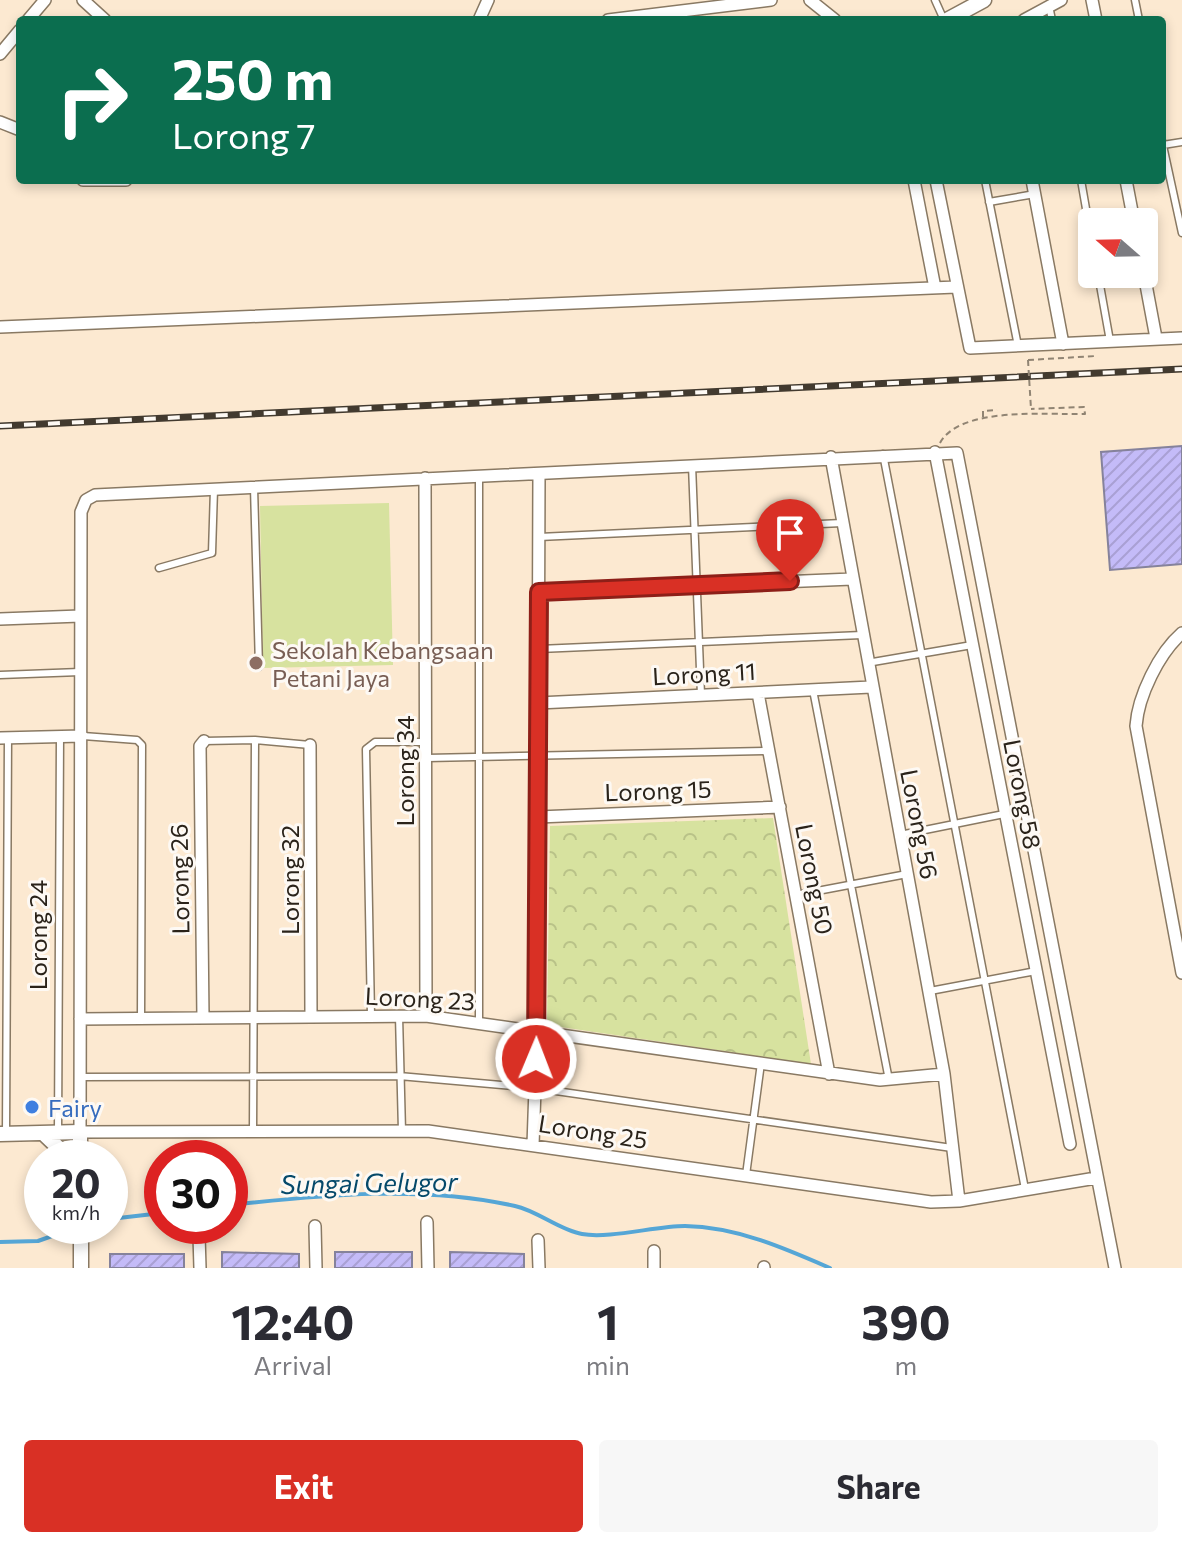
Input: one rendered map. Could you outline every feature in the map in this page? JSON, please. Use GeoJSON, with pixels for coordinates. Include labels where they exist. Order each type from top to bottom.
{"type":"FeatureCollection","features":[{"type":"Feature","properties":{"kind":"street"},"geometry":{"type":"LineString","coordinates":[[31,16],[45,0]]}},
{"type":"Feature","properties":{"kind":"street"},"geometry":{"type":"LineString","coordinates":[[83,0],[101,16]]}},
{"type":"Feature","properties":{"kind":"street"},"geometry":{"type":"LineString","coordinates":[[663,0],[664,15]]}},
{"type":"Feature","properties":{"kind":"street"},"geometry":{"type":"LineString","coordinates":[[653,16],[771,0]]}},
{"type":"Feature","properties":{"kind":"street"},"geometry":{"type":"LineString","coordinates":[[810,0],[830,16]]}},
{"type":"Feature","properties":{"kind":"street"},"geometry":{"type":"LineString","coordinates":[[1031,16],[1061,0]]}},
{"type":"Feature","properties":{"kind":"street"},"geometry":{"type":"LineString","coordinates":[[953,16],[981,1]]}},
{"type":"Feature","properties":{"kind":"street"},"geometry":{"type":"LineString","coordinates":[[0,54],[16,35]]}},
{"type":"Feature","properties":{"kind":"street"},"geometry":{"type":"LineString","coordinates":[[915,184],[935,288]]}},
{"type":"Feature","properties":{"kind":"street"},"geometry":{"type":"LineString","coordinates":[[937,184],[970,348],[1182,338]]}},
{"type":"Feature","properties":{"kind":"street"},"geometry":{"type":"LineString","coordinates":[[1033,184],[1063,344]]}},
{"type":"Feature","properties":{"kind":"street"},"geometry":{"type":"LineString","coordinates":[[1127,184],[1131,208]]}},
{"type":"Feature","properties":{"kind":"street"},"geometry":{"type":"LineString","coordinates":[[0,327],[956,287]]}},
{"type":"Feature","properties":{"kind":"street"},"geometry":{"type":"LineString","coordinates":[[1147,288],[1156,338]]}},
{"type":"Feature","properties":{"kind":"street","name":"Lorong 58"},"geometry":{"type":"LineString","coordinates":[[935,452],[1070,1144]]}},
{"type":"Feature","properties":{"kind":"street"},"geometry":{"type":"LineString","coordinates":[[214,489],[955,452],[959,457],[1115,1268]]}},
{"type":"Feature","properties":{"kind":"street","name":"Lorong 56"},"geometry":{"type":"LineString","coordinates":[[831,457],[871,687],[930,991],[944,1074],[959,1201]]}},
{"type":"Feature","properties":{"kind":"street"},"geometry":{"type":"LineString","coordinates":[[533,1145],[537,1031],[539,474]]}},
{"type":"Feature","properties":{"kind":"street","name":"Lorong 34"},"geometry":{"type":"LineString","coordinates":[[425,478],[426,1016]]}},
{"type":"Feature","properties":{"kind":"street","name":"Lorong 24"},"geometry":{"type":"LineString","coordinates":[[80,1132],[81,512],[86,500],[95,495],[214,489]]}},
{"type":"Feature","properties":{"kind":"street"},"geometry":{"type":"LineString","coordinates":[[539,592],[852,579]]}},
{"type":"Feature","properties":{"kind":"street"},"geometry":{"type":"LineString","coordinates":[[0,619],[80,616]]}},
{"type":"Feature","properties":{"kind":"street"},"geometry":{"type":"LineString","coordinates":[[1182,633],[1155,670],[1137,714],[1136,726],[1182,973]]}},
{"type":"Feature","properties":{"kind":"street","name":"Lorong 11"},"geometry":{"type":"LineString","coordinates":[[538,703],[871,687]]}},
{"type":"Feature","properties":{"kind":"street","name":"Lorong 50"},"geometry":{"type":"LineString","coordinates":[[758,693],[829,1074]]}},
{"type":"Feature","properties":{"kind":"street"},"geometry":{"type":"LineString","coordinates":[[4,738],[82,736]]}},
{"type":"Feature","properties":{"kind":"street","name":"Lorong 26"},"geometry":{"type":"LineString","coordinates":[[203,1018],[200,746],[204,741]]}},
{"type":"Feature","properties":{"kind":"street","name":"Lorong 32"},"geometry":{"type":"LineString","coordinates":[[310,745],[311,1016]]}},
{"type":"Feature","properties":{"kind":"street","name":"Lorong 15"},"geometry":{"type":"LineString","coordinates":[[538,817],[780,807]]}},
{"type":"Feature","properties":{"kind":"street"},"geometry":{"type":"LineString","coordinates":[[1038,970],[1058,966]]}},
{"type":"Feature","properties":{"kind":"street","name":"Lorong 23"},"geometry":{"type":"LineString","coordinates":[[80,1019],[426,1016],[829,1074],[889,1080],[944,1074]]}},
{"type":"Feature","properties":{"kind":"street"},"geometry":{"type":"LineString","coordinates":[[1061,1096],[1081,1092]]}},
{"type":"Feature","properties":{"kind":"street","name":"Lorong 25"},"geometry":{"type":"LineString","coordinates":[[80,1132],[402,1131],[464,1135],[907,1200],[959,1201],[1096,1178]]}},
{"type":"Feature","properties":{"kind":"street"},"geometry":{"type":"LineString","coordinates":[[3,1134],[80,1132],[80,1140]]}},
{"type":"Feature","properties":{"kind":"street"},"geometry":{"type":"LineString","coordinates":[[51,1133],[56,1140]]}},
{"type":"Feature","properties":{"kind":"street"},"geometry":{"type":"LineString","coordinates":[[427,1222],[428,1268]]}},
{"type":"Feature","properties":{"kind":"street"},"geometry":{"type":"LineString","coordinates":[[315,1226],[316,1268]]}},
{"type":"Feature","properties":{"kind":"street"},"geometry":{"type":"LineString","coordinates":[[538,1240],[539,1268]]}},
{"type":"Feature","properties":{"kind":"street"},"geometry":{"type":"LineString","coordinates":[[81,1244],[81,1268]]}},
{"type":"Feature","properties":{"kind":"street"},"geometry":{"type":"LineString","coordinates":[[199,1244],[200,1268]]}},
{"type":"Feature","properties":{"kind":"street"},"geometry":{"type":"LineString","coordinates":[[654,1251],[654,1268]]}},
{"type":"Feature","properties":{"kind":"lane"},"geometry":{"type":"LineString","coordinates":[[1049,6],[1051,16]]}},
{"type":"Feature","properties":{"kind":"lane"},"geometry":{"type":"LineString","coordinates":[[1166,161],[1182,233]]}},
{"type":"Feature","properties":{"kind":"lane"},"geometry":{"type":"LineString","coordinates":[[986,184],[1018,346]]}},
{"type":"Feature","properties":{"kind":"lane"},"geometry":{"type":"LineString","coordinates":[[1082,184],[1086,208]]}},
{"type":"Feature","properties":{"kind":"lane"},"geometry":{"type":"LineString","coordinates":[[989,202],[1035,194]]}},
{"type":"Feature","properties":{"kind":"lane"},"geometry":{"type":"LineString","coordinates":[[1101,288],[1110,341]]}},
{"type":"Feature","properties":{"kind":"lane"},"geometry":{"type":"LineString","coordinates":[[883,454],[1025,1190]]}},
{"type":"Feature","properties":{"kind":"lane"},"geometry":{"type":"LineString","coordinates":[[692,465],[701,695]]}},
{"type":"Feature","properties":{"kind":"lane"},"geometry":{"type":"LineString","coordinates":[[479,477],[479,1022]]}},
{"type":"Feature","properties":{"kind":"lane"},"geometry":{"type":"LineString","coordinates":[[254,487],[259,667]]}},
{"type":"Feature","properties":{"kind":"lane"},"geometry":{"type":"LineString","coordinates":[[159,568],[212,553],[214,489]]}},
{"type":"Feature","properties":{"kind":"lane"},"geometry":{"type":"LineString","coordinates":[[539,537],[842,523]]}},
{"type":"Feature","properties":{"kind":"lane"},"geometry":{"type":"LineString","coordinates":[[539,649],[862,635]]}},
{"type":"Feature","properties":{"kind":"lane"},"geometry":{"type":"LineString","coordinates":[[867,663],[972,645]]}},
{"type":"Feature","properties":{"kind":"lane"},"geometry":{"type":"LineString","coordinates":[[0,675],[80,672]]}},
{"type":"Feature","properties":{"kind":"lane"},"geometry":{"type":"LineString","coordinates":[[813,690],[889,1080]]}},
{"type":"Feature","properties":{"kind":"lane"},"geometry":{"type":"LineString","coordinates":[[82,736],[137,740],[142,745],[141,1019]]}},
{"type":"Feature","properties":{"kind":"lane","name":"Lorong 24"},"geometry":{"type":"LineString","coordinates":[[51,1133],[60,737]]}},
{"type":"Feature","properties":{"kind":"lane"},"geometry":{"type":"LineString","coordinates":[[3,1134],[4,738]]}},
{"type":"Feature","properties":{"kind":"lane"},"geometry":{"type":"LineString","coordinates":[[253,1131],[255,740]]}},
{"type":"Feature","properties":{"kind":"lane"},"geometry":{"type":"LineString","coordinates":[[204,741],[255,740],[310,745]]}},
{"type":"Feature","properties":{"kind":"lane"},"geometry":{"type":"LineString","coordinates":[[371,1016],[366,749],[375,742],[426,742]]}},
{"type":"Feature","properties":{"kind":"lane"},"geometry":{"type":"LineString","coordinates":[[427,758],[538,759],[769,751]]}},
{"type":"Feature","properties":{"kind":"lane"},"geometry":{"type":"LineString","coordinates":[[900,835],[1004,814]]}},
{"type":"Feature","properties":{"kind":"lane"},"geometry":{"type":"LineString","coordinates":[[796,895],[907,874]]}},
{"type":"Feature","properties":{"kind":"lane"},"geometry":{"type":"LineString","coordinates":[[930,991],[1038,970]]}},
{"type":"Feature","properties":{"kind":"lane"},"geometry":{"type":"LineString","coordinates":[[399,1016],[402,1131]]}},
{"type":"Feature","properties":{"kind":"lane"},"geometry":{"type":"LineString","coordinates":[[745,1177],[761,1063]]}},
{"type":"Feature","properties":{"kind":"lane"},"geometry":{"type":"LineString","coordinates":[[80,1077],[399,1076],[535,1088],[952,1148]]}},
{"type":"Feature","properties":{"kind":"path"},"geometry":{"type":"LineString","coordinates":[[935,452],[945,432],[962,423],[983,418],[1085,414],[1084,407],[1031,409],[1028,360]]}},
{"type":"Feature","properties":{"kind":"path"},"geometry":{"type":"LineString","coordinates":[[983,418],[983,411],[997,410]]}},
{"type":"Feature","properties":{"kind":"green space"},"geometry":{"type":"Polygon","coordinates":[[[389,503],[393,665],[263,668],[260,506],[389,503]]]}},
{"type":"Feature","properties":{"kind":"green space"},"geometry":{"type":"Polygon","coordinates":[[[773,818],[811,1064],[547,1025],[550,826],[773,818]]]}},
{"type":"Feature","properties":{"kind":"building"},"geometry":{"type":"Polygon","coordinates":[[[1182,446],[1182,564],[1110,570],[1101,452],[1182,446]]]}},
{"type":"Feature","properties":{"kind":"building"},"geometry":{"type":"Polygon","coordinates":[[[222,1252],[299,1254],[299,1268],[222,1268],[222,1252]]]}},
{"type":"Feature","properties":{"kind":"building"},"geometry":{"type":"Polygon","coordinates":[[[335,1252],[412,1252],[412,1268],[335,1268],[335,1252]]]}},
{"type":"Feature","properties":{"kind":"building"},"geometry":{"type":"Polygon","coordinates":[[[450,1252],[524,1254],[524,1268],[450,1268],[450,1252]]]}},
{"type":"Feature","properties":{"kind":"building"},"geometry":{"type":"Polygon","coordinates":[[[110,1254],[184,1254],[184,1268],[110,1268],[110,1254]]]}},
{"type":"Feature","properties":{"kind":"waterway","name":"Sungai Gelugor"},"geometry":{"type":"LineString","coordinates":[[248,1203],[337,1195],[445,1196],[515,1206],[582,1234],[605,1235],[685,1226],[723,1230],[778,1246],[830,1268]]}},
{"type":"Feature","properties":{"kind":"waterway","name":"Sungai Gelugor"},"geometry":{"type":"LineString","coordinates":[[128,1217],[144,1215]]}},
{"type":"Feature","properties":{"kind":"waterway","name":"Sungai Gelugor"},"geometry":{"type":"LineString","coordinates":[[0,1242],[24,1241]]}},
{"type":"Feature","properties":{"kind":"railway"},"geometry":{"type":"LineString","coordinates":[[0,426],[1182,369]]}},
{"type":"Feature","properties":{"kind":"place","name":"Sekolah Kebangsaan Petani Jaya"},"geometry":{"type":"Point","coordinates":[256,663]}},
{"type":"Feature","properties":{"kind":"place","name":"Fairy"},"geometry":{"type":"Point","coordinates":[32,1107]}},
{"type":"Feature","properties":{"kind":"route"},"geometry":{"type":"LineString","coordinates":[[536,1059],[539,592],[790,581]]}}]}
